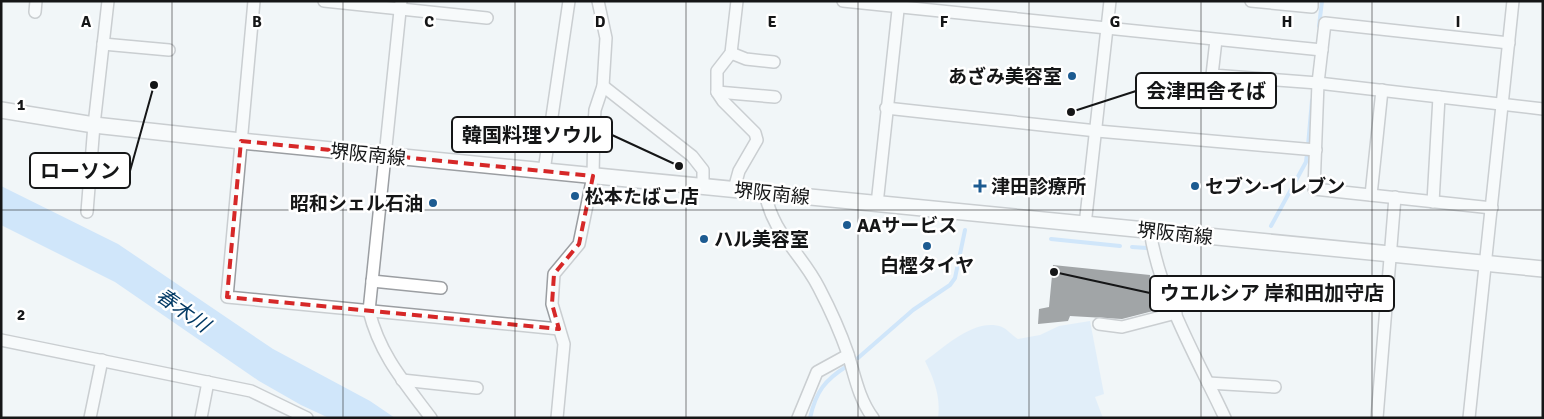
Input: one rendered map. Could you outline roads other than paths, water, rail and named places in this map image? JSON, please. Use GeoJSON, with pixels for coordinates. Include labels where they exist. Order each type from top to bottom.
{"type":"FeatureCollection","features":[{"type":"Feature","properties":{"kind":"main road","name":"堺阪南線"},"geometry":{"type":"LineString","coordinates":[[1,110],[94,125],[241,141],[1543,269]]}},
{"type":"Feature","properties":{"kind":"street"},"geometry":{"type":"LineString","coordinates":[[87,212],[94,125],[108,1]]}},
{"type":"Feature","properties":{"kind":"street"},"geometry":{"type":"LineString","coordinates":[[254,1],[227,297],[559,329]]}},
{"type":"Feature","properties":{"kind":"street"},"geometry":{"type":"LineString","coordinates":[[324,1],[400,5],[487,18]]}},
{"type":"Feature","properties":{"kind":"street"},"geometry":{"type":"LineString","coordinates":[[544,171],[569,1]]}},
{"type":"Feature","properties":{"kind":"street"},"geometry":{"type":"LineString","coordinates":[[557,418],[564,344],[552,304],[554,274],[579,244],[593,176],[594,117],[602,86],[606,38],[598,1]]}},
{"type":"Feature","properties":{"kind":"street"},"geometry":{"type":"LineString","coordinates":[[734,189],[739,171],[757,140],[755,133],[723,101],[717,92],[717,71],[730,53],[737,1]]}},
{"type":"Feature","properties":{"kind":"street"},"geometry":{"type":"LineString","coordinates":[[843,1],[899,4],[1107,29],[1322,50]]}},
{"type":"Feature","properties":{"kind":"street"},"geometry":{"type":"LineString","coordinates":[[1085,225],[1097,132],[1110,1]]}},
{"type":"Feature","properties":{"kind":"street"},"geometry":{"type":"LineString","coordinates":[[1251,1],[1312,7],[1312,1]]}},
{"type":"Feature","properties":{"kind":"street"},"geometry":{"type":"LineString","coordinates":[[1469,418],[1513,1]]}},
{"type":"Feature","properties":{"kind":"street"},"geometry":{"type":"LineString","coordinates":[[877,204],[886,108],[899,4]]}},
{"type":"Feature","properties":{"kind":"street"},"geometry":{"type":"LineString","coordinates":[[400,5],[369,311],[375,335],[389,362],[431,418]]}},
{"type":"Feature","properties":{"kind":"street"},"geometry":{"type":"LineString","coordinates":[[1492,208],[1314,189],[1318,83],[1325,23],[1509,43]]}},
{"type":"Feature","properties":{"kind":"street"},"geometry":{"type":"LineString","coordinates":[[1216,40],[1212,75],[1318,83],[1543,109]]}},
{"type":"Feature","properties":{"kind":"street"},"geometry":{"type":"LineString","coordinates":[[103,44],[169,50]]}},
{"type":"Feature","properties":{"kind":"street"},"geometry":{"type":"LineString","coordinates":[[730,53],[746,59],[768,58]]}},
{"type":"Feature","properties":{"kind":"street"},"geometry":{"type":"LineString","coordinates":[[602,86],[692,156],[703,170],[703,185]]}},
{"type":"Feature","properties":{"kind":"street"},"geometry":{"type":"LineString","coordinates":[[1371,195],[1382,90]]}},
{"type":"Feature","properties":{"kind":"street"},"geometry":{"type":"LineString","coordinates":[[717,92],[775,97]]}},
{"type":"Feature","properties":{"kind":"street"},"geometry":{"type":"LineString","coordinates":[[1433,202],[1439,97]]}},
{"type":"Feature","properties":{"kind":"street"},"geometry":{"type":"LineString","coordinates":[[886,108],[1097,132],[1316,150]]}},
{"type":"Feature","properties":{"kind":"street"},"geometry":{"type":"LineString","coordinates":[[765,192],[768,208],[778,231],[800,257],[818,285],[848,354],[864,406],[873,418]]}},
{"type":"Feature","properties":{"kind":"street"},"geometry":{"type":"LineString","coordinates":[[1377,418],[1395,197]]}},
{"type":"Feature","properties":{"kind":"street"},"geometry":{"type":"LineString","coordinates":[[1150,231],[1154,254],[1176,313],[1225,418]]}},
{"type":"Feature","properties":{"kind":"street"},"geometry":{"type":"LineString","coordinates":[[372,281],[441,288]]}},
{"type":"Feature","properties":{"kind":"street"},"geometry":{"type":"LineString","coordinates":[[1098,324],[1122,327],[1176,313]]}},
{"type":"Feature","properties":{"kind":"street"},"geometry":{"type":"LineString","coordinates":[[1,340],[263,395],[307,418]]}},
{"type":"Feature","properties":{"kind":"street"},"geometry":{"type":"LineString","coordinates":[[798,418],[817,372],[848,354]]}},
{"type":"Feature","properties":{"kind":"street"},"geometry":{"type":"LineString","coordinates":[[90,418],[102,360]]}},
{"type":"Feature","properties":{"kind":"street"},"geometry":{"type":"LineString","coordinates":[[402,380],[477,388]]}},
{"type":"Feature","properties":{"kind":"street"},"geometry":{"type":"LineString","coordinates":[[201,418],[208,382]]}},
{"type":"Feature","properties":{"kind":"street"},"geometry":{"type":"LineString","coordinates":[[1208,382],[1268,383]]}},
{"type":"Feature","properties":{"kind":"water","name":"春木川"},"geometry":{"type":"Polygon","coordinates":[[[1,186],[118,244],[273,349],[370,401],[395,418],[329,418],[301,405],[259,381],[115,282],[1,225],[1,186]]]}},
{"type":"Feature","properties":{"kind":"waterway"},"geometry":{"type":"LineString","coordinates":[[1319,26],[1322,1]]}},
{"type":"Feature","properties":{"kind":"waterway"},"geometry":{"type":"LineString","coordinates":[[1308,146],[1312,100]]}},
{"type":"Feature","properties":{"kind":"waterway"},"geometry":{"type":"LineString","coordinates":[[1271,226],[1306,162],[1307,154]]}},
{"type":"Feature","properties":{"kind":"waterway"},"geometry":{"type":"LineString","coordinates":[[858,358],[913,310],[950,285],[955,278],[965,230]]}},
{"type":"Feature","properties":{"kind":"waterway"},"geometry":{"type":"LineString","coordinates":[[1051,239],[1120,246]]}},
{"type":"Feature","properties":{"kind":"waterway"},"geometry":{"type":"LineString","coordinates":[[1132,247],[1147,248]]}},
{"type":"Feature","properties":{"kind":"waterway"},"geometry":{"type":"LineString","coordinates":[[810,418],[815,400],[822,387],[847,366]]}},
{"type":"Feature","properties":{"kind":"place","name":"あざみ美容室"},"geometry":{"type":"Point","coordinates":[1072,76]}},
{"type":"Feature","properties":{"kind":"place","name":"ローソン"},"geometry":{"type":"Point","coordinates":[154,85]}},
{"type":"Feature","properties":{"kind":"place","name":"会津田舎そば"},"geometry":{"type":"Point","coordinates":[1071,112]}},
{"type":"Feature","properties":{"kind":"place","name":"韓国料理ソウル"},"geometry":{"type":"Point","coordinates":[679,166]}},
{"type":"Feature","properties":{"kind":"place","name":"津田診療所"},"geometry":{"type":"Point","coordinates":[980,186]}},
{"type":"Feature","properties":{"kind":"place","name":"セブン-イレブン"},"geometry":{"type":"Point","coordinates":[1195,186]}},
{"type":"Feature","properties":{"kind":"place","name":"松本たばこ店"},"geometry":{"type":"Point","coordinates":[575,196]}},
{"type":"Feature","properties":{"kind":"place","name":"昭和シェル石油"},"geometry":{"type":"Point","coordinates":[433,203]}},
{"type":"Feature","properties":{"kind":"place","name":"AAサービス"},"geometry":{"type":"Point","coordinates":[847,225]}},
{"type":"Feature","properties":{"kind":"place","name":"ハル美容室"},"geometry":{"type":"Point","coordinates":[704,239]}},
{"type":"Feature","properties":{"kind":"place","name":"白樫タイヤ"},"geometry":{"type":"Point","coordinates":[927,246]}},
{"type":"Feature","properties":{"kind":"place","name":"ウエルシア 岸和田加守店"},"geometry":{"type":"Point","coordinates":[1054,272]}}]}
